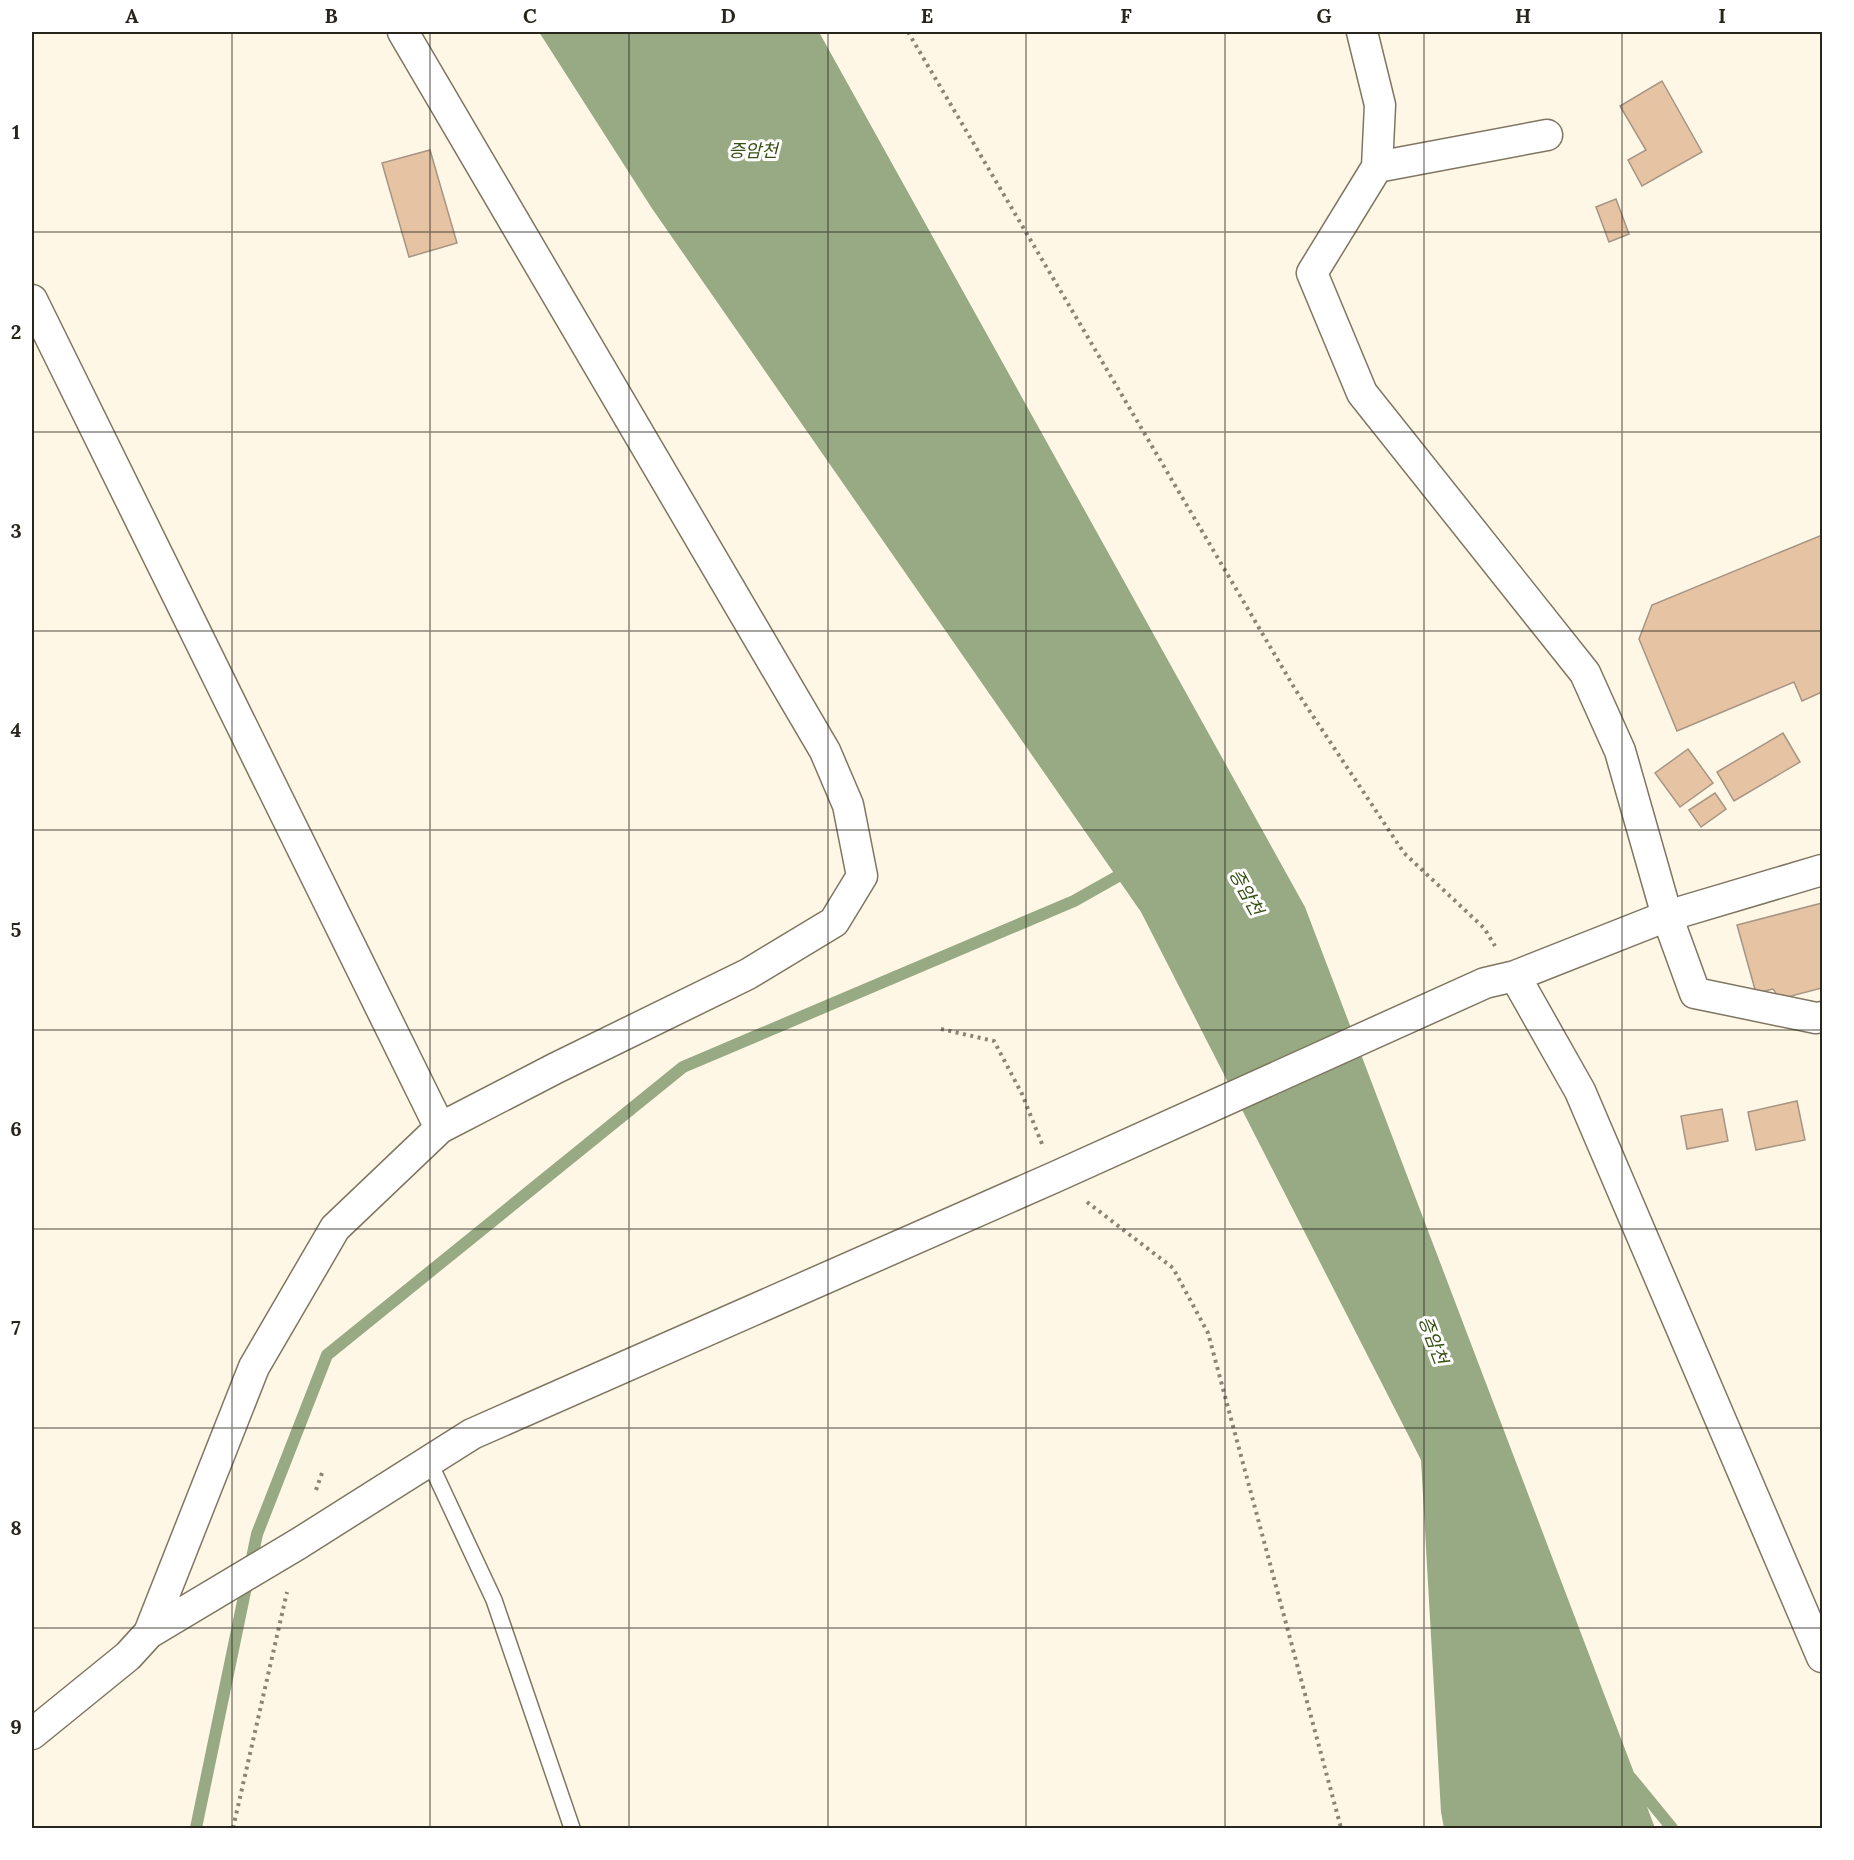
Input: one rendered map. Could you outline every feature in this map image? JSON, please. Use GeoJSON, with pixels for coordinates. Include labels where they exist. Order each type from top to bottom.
{"type":"FeatureCollection","features":[{"type":"Feature","properties":{"kind":"street"},"geometry":{"type":"LineString","coordinates":[[149,1632],[254,1367],[335,1228],[440,1128],[748,974],[834,922],[862,876],[848,805],[825,751],[403,32]]}},
{"type":"Feature","properties":{"kind":"street"},"geometry":{"type":"LineString","coordinates":[[1362,32],[1380,105],[1377,167],[1312,273],[1362,393],[1585,673],[1620,751],[1667,916],[1695,993],[1816,1018],[1822,1017]]}},
{"type":"Feature","properties":{"kind":"street"},"geometry":{"type":"LineString","coordinates":[[1377,167],[1547,135]]}},
{"type":"Feature","properties":{"kind":"street"},"geometry":{"type":"LineString","coordinates":[[32,300],[440,1128]]}},
{"type":"Feature","properties":{"kind":"street"},"geometry":{"type":"LineString","coordinates":[[32,1734],[128,1656],[149,1632],[298,1544],[472,1434],[1082,1165],[1485,983],[1515,976],[1667,916],[1822,870]]}},
{"type":"Feature","properties":{"kind":"street"},"geometry":{"type":"LineString","coordinates":[[1515,976],[1580,1091],[1822,1657]]}},
{"type":"Feature","properties":{"kind":"lane"},"geometry":{"type":"LineString","coordinates":[[429,1461],[494,1600],[572,1828]]}},
{"type":"Feature","properties":{"kind":"path"},"geometry":{"type":"LineString","coordinates":[[908,32],[1295,689],[1404,853],[1484,928],[1515,976]]}},
{"type":"Feature","properties":{"kind":"path"},"geometry":{"type":"LineString","coordinates":[[941,1029],[994,1041],[1022,1094],[1055,1177],[1173,1268],[1208,1333],[1341,1828]]}},
{"type":"Feature","properties":{"kind":"path"},"geometry":{"type":"LineString","coordinates":[[233,1828],[298,1544]]}},
{"type":"Feature","properties":{"kind":"water","name":"증암천"},"geometry":{"type":"Polygon","coordinates":[[[539,32],[819,32],[1305,907],[1655,1828],[1444,1828],[1441,1812],[1421,1460],[1141,912],[651,207],[539,32]]]}},
{"type":"Feature","properties":{"kind":"building"},"geometry":{"type":"Polygon","coordinates":[[[1662,81],[1702,152],[1642,186],[1628,160],[1646,150],[1620,106],[1662,81]]]}},
{"type":"Feature","properties":{"kind":"building"},"geometry":{"type":"Polygon","coordinates":[[[430,150],[457,243],[409,257],[382,163],[430,150]]]}},
{"type":"Feature","properties":{"kind":"building"},"geometry":{"type":"Polygon","coordinates":[[[1616,199],[1629,234],[1609,242],[1596,207],[1616,199]]]}},
{"type":"Feature","properties":{"kind":"building"},"geometry":{"type":"Polygon","coordinates":[[[1822,535],[1822,692],[1802,701],[1794,682],[1677,731],[1639,639],[1652,605],[1822,535]]]}},
{"type":"Feature","properties":{"kind":"building"},"geometry":{"type":"Polygon","coordinates":[[[1783,733],[1800,762],[1734,801],[1717,772],[1783,733]]]}},
{"type":"Feature","properties":{"kind":"building"},"geometry":{"type":"Polygon","coordinates":[[[1688,749],[1713,783],[1680,807],[1655,773],[1688,749]]]}},
{"type":"Feature","properties":{"kind":"building"},"geometry":{"type":"Polygon","coordinates":[[[1715,793],[1726,809],[1701,827],[1689,810],[1715,793]]]}},
{"type":"Feature","properties":{"kind":"building"},"geometry":{"type":"Polygon","coordinates":[[[1822,903],[1822,988],[1780,999],[1773,989],[1756,993],[1737,925],[1822,903]]]}},
{"type":"Feature","properties":{"kind":"building"},"geometry":{"type":"Polygon","coordinates":[[[1797,1101],[1805,1140],[1756,1150],[1748,1112],[1797,1101]]]}},
{"type":"Feature","properties":{"kind":"building"},"geometry":{"type":"Polygon","coordinates":[[[1722,1109],[1728,1141],[1687,1149],[1681,1116],[1722,1109]]]}},
{"type":"Feature","properties":{"kind":"waterway"},"geometry":{"type":"LineString","coordinates":[[196,1828],[257,1534],[327,1355],[683,1067],[1074,901],[1129,870]]}},
{"type":"Feature","properties":{"kind":"waterway"},"geometry":{"type":"LineString","coordinates":[[1631,1778],[1672,1828]]}}]}
